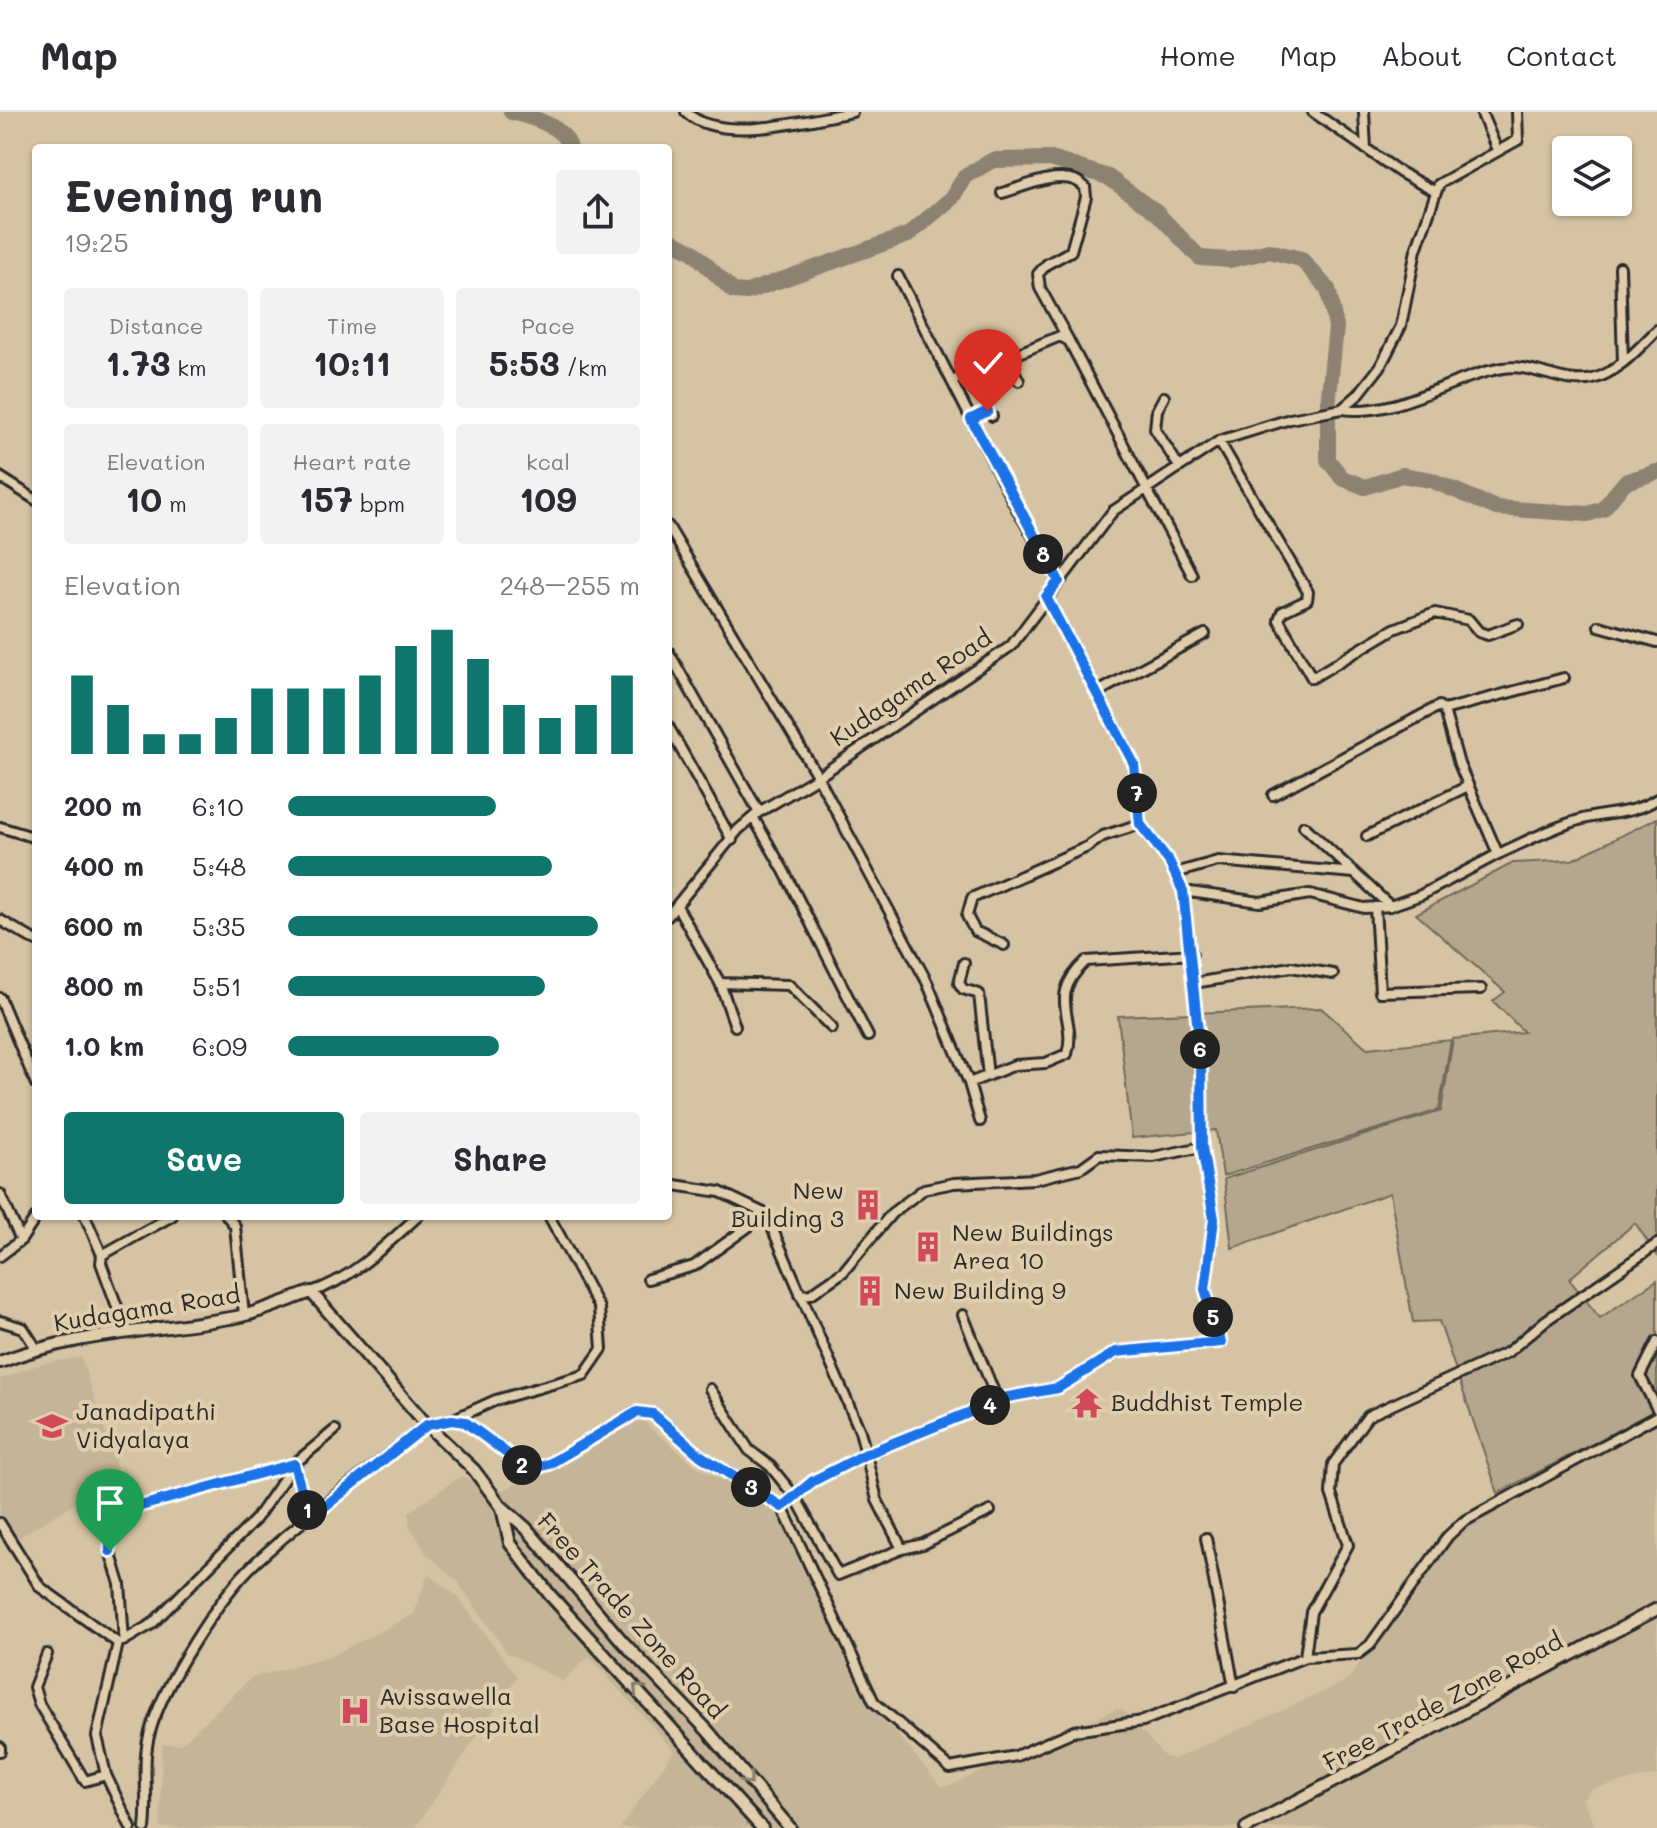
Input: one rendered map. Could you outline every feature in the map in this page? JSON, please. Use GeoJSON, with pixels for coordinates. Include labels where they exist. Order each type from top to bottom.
{"type":"FeatureCollection","features":[{"type":"Feature","properties":{"kind":"street"},"geometry":{"type":"LineString","coordinates":[[686,112],[697,123],[720,129],[788,124],[852,112]]}},
{"type":"Feature","properties":{"kind":"street"},"geometry":{"type":"LineString","coordinates":[[1313,112],[1436,192]]}},
{"type":"Feature","properties":{"kind":"street"},"geometry":{"type":"LineString","coordinates":[[1364,112],[1366,149]]}},
{"type":"Feature","properties":{"kind":"street"},"geometry":{"type":"LineString","coordinates":[[1481,112],[1497,150]]}},
{"type":"Feature","properties":{"kind":"street"},"geometry":{"type":"LineString","coordinates":[[1342,409],[1358,395],[1380,367],[1401,326],[1416,250],[1439,184],[1518,140],[1517,112]]}},
{"type":"Feature","properties":{"kind":"street"},"geometry":{"type":"LineString","coordinates":[[1002,193],[1057,178],[1070,178],[1085,187],[1086,197],[1071,251],[1047,264],[1038,274],[1040,288],[1148,486],[1192,575]]}},
{"type":"Feature","properties":{"kind":"street"},"geometry":{"type":"LineString","coordinates":[[1620,267],[1625,348],[1623,362]]}},
{"type":"Feature","properties":{"kind":"street"},"geometry":{"type":"LineString","coordinates":[[898,276],[1059,581]]}},
{"type":"Feature","properties":{"kind":"street"},"geometry":{"type":"LineString","coordinates":[[1342,409],[1354,411],[1402,402],[1499,368],[1524,366],[1575,380],[1595,379],[1623,362],[1657,330]]}},
{"type":"Feature","properties":{"kind":"street"},"geometry":{"type":"LineString","coordinates":[[952,381],[1060,336],[1069,341]]}},
{"type":"Feature","properties":{"kind":"street"},"geometry":{"type":"LineString","coordinates":[[1007,356],[1019,381]]}},
{"type":"Feature","properties":{"kind":"street"},"geometry":{"type":"LineString","coordinates":[[1164,397],[1157,410],[1155,429],[1178,465]]}},
{"type":"Feature","properties":{"kind":"street","name":"Kudagama Road"},"geometry":{"type":"LineString","coordinates":[[672,910],[756,814],[818,777],[1011,646],[1113,511],[1178,465],[1219,441],[1290,419],[1342,409]]}},
{"type":"Feature","properties":{"kind":"street"},"geometry":{"type":"LineString","coordinates":[[971,419],[988,411],[992,416]]}},
{"type":"Feature","properties":{"kind":"street"},"geometry":{"type":"LineString","coordinates":[[1219,441],[1308,592],[1307,600],[1282,612],[1279,620],[1299,662],[1312,678],[1394,629],[1435,613],[1469,620],[1479,632],[1488,635],[1518,624]]}},
{"type":"Feature","properties":{"kind":"street"},"geometry":{"type":"LineString","coordinates":[[0,477],[32,497]]}},
{"type":"Feature","properties":{"kind":"street"},"geometry":{"type":"LineString","coordinates":[[672,533],[818,777],[927,982],[969,1083],[980,1121]]}},
{"type":"Feature","properties":{"kind":"street"},"geometry":{"type":"LineString","coordinates":[[782,1507],[813,1481],[866,1454],[998,1402],[1058,1388],[1116,1352],[1221,1342],[1205,1289],[1214,1219],[1202,1147],[1192,954],[1183,891],[1175,873],[1140,824],[1134,764],[1046,597]]}},
{"type":"Feature","properties":{"kind":"street"},"geometry":{"type":"LineString","coordinates":[[1599,626],[1657,642]]}},
{"type":"Feature","properties":{"kind":"street"},"geometry":{"type":"LineString","coordinates":[[1096,693],[1205,634]]}},
{"type":"Feature","properties":{"kind":"street"},"geometry":{"type":"LineString","coordinates":[[672,658],[756,814],[868,1036]]}},
{"type":"Feature","properties":{"kind":"street"},"geometry":{"type":"LineString","coordinates":[[1273,795],[1434,707],[1444,710],[1564,678]]}},
{"type":"Feature","properties":{"kind":"street"},"geometry":{"type":"LineString","coordinates":[[1444,710],[1468,786],[1498,854]]}},
{"type":"Feature","properties":{"kind":"street"},"geometry":{"type":"LineString","coordinates":[[672,733],[732,840]]}},
{"type":"Feature","properties":{"kind":"street"},"geometry":{"type":"LineString","coordinates":[[1367,836],[1468,786]]}},
{"type":"Feature","properties":{"kind":"street"},"geometry":{"type":"LineString","coordinates":[[1183,891],[1260,902],[1310,894],[1364,908],[1390,906],[1421,895],[1555,828],[1583,819],[1621,815],[1657,799]]}},
{"type":"Feature","properties":{"kind":"street"},"geometry":{"type":"LineString","coordinates":[[1004,945],[975,931],[967,916],[972,898],[1087,847],[1103,836],[1140,824]]}},
{"type":"Feature","properties":{"kind":"street"},"geometry":{"type":"LineString","coordinates":[[1304,826],[1390,906]]}},
{"type":"Feature","properties":{"kind":"street"},"geometry":{"type":"LineString","coordinates":[[0,827],[32,837]]}},
{"type":"Feature","properties":{"kind":"street"},"geometry":{"type":"LineString","coordinates":[[1175,873],[1218,861],[1354,873]]}},
{"type":"Feature","properties":{"kind":"street"},"geometry":{"type":"LineString","coordinates":[[1375,907],[1380,992],[1481,989]]}},
{"type":"Feature","properties":{"kind":"street"},"geometry":{"type":"LineString","coordinates":[[672,912],[720,983],[735,1026]]}},
{"type":"Feature","properties":{"kind":"street"},"geometry":{"type":"LineString","coordinates":[[0,920],[32,939]]}},
{"type":"Feature","properties":{"kind":"street"},"geometry":{"type":"LineString","coordinates":[[969,1083],[1015,1065],[1046,1063],[1067,1054],[1070,1042],[1065,1020],[1065,989],[1086,961],[1192,954]]}},
{"type":"Feature","properties":{"kind":"street"},"geometry":{"type":"LineString","coordinates":[[964,963],[959,983],[963,989],[979,994],[988,1076]]}},
{"type":"Feature","properties":{"kind":"street"},"geometry":{"type":"LineString","coordinates":[[1194,983],[1291,967],[1333,974]]}},
{"type":"Feature","properties":{"kind":"street"},"geometry":{"type":"LineString","coordinates":[[720,983],[789,985],[832,1028]]}},
{"type":"Feature","properties":{"kind":"street"},"geometry":{"type":"LineString","coordinates":[[0,998],[32,1074]]}},
{"type":"Feature","properties":{"kind":"street"},"geometry":{"type":"LineString","coordinates":[[800,1295],[811,1294],[843,1272],[892,1213],[924,1189],[954,1183],[1035,1179],[1081,1168],[1099,1155],[1153,1157],[1202,1147]]}},
{"type":"Feature","properties":{"kind":"street"},"geometry":{"type":"LineString","coordinates":[[672,1185],[720,1192],[766,1214],[860,1431],[877,1500],[902,1549]]}},
{"type":"Feature","properties":{"kind":"street"},"geometry":{"type":"LineString","coordinates":[[0,1194],[21,1240]]}},
{"type":"Feature","properties":{"kind":"street"},"geometry":{"type":"LineString","coordinates":[[648,1279],[694,1266],[766,1214]]}},
{"type":"Feature","properties":{"kind":"street"},"geometry":{"type":"LineString","coordinates":[[0,1256],[21,1240],[34,1220]]}},
{"type":"Feature","properties":{"kind":"street"},"geometry":{"type":"LineString","coordinates":[[87,1220],[102,1255],[101,1263],[126,1331]]}},
{"type":"Feature","properties":{"kind":"street"},"geometry":{"type":"LineString","coordinates":[[102,1255],[165,1220]]}},
{"type":"Feature","properties":{"kind":"street"},"geometry":{"type":"LineString","coordinates":[[232,1220],[244,1315]]}},
{"type":"Feature","properties":{"kind":"street","name":"Kudagama Road"},"geometry":{"type":"LineString","coordinates":[[0,1362],[36,1348],[126,1331],[244,1315],[324,1288],[381,1250],[414,1220]]}},
{"type":"Feature","properties":{"kind":"street"},"geometry":{"type":"LineString","coordinates":[[145,1828],[143,1774],[151,1730],[176,1676],[206,1626],[254,1564],[427,1425],[452,1420],[496,1400],[584,1375],[602,1349],[599,1308],[551,1220]]}},
{"type":"Feature","properties":{"kind":"street"},"geometry":{"type":"LineString","coordinates":[[1305,1657],[1311,1612],[1348,1545],[1331,1493],[1333,1464],[1368,1416],[1508,1352],[1545,1321],[1657,1244]]}},
{"type":"Feature","properties":{"kind":"street","name":"Free Trade Zone Road"},"geometry":{"type":"LineString","coordinates":[[311,1292],[427,1425],[474,1470],[501,1506],[526,1528],[622,1641],[707,1730],[790,1828]]}},
{"type":"Feature","properties":{"kind":"street"},"geometry":{"type":"LineString","coordinates":[[963,1315],[998,1402]]}},
{"type":"Feature","properties":{"kind":"street"},"geometry":{"type":"LineString","coordinates":[[0,1321],[23,1328],[36,1348]]}},
{"type":"Feature","properties":{"kind":"street"},"geometry":{"type":"LineString","coordinates":[[1657,1342],[1640,1376],[1657,1409]]}},
{"type":"Feature","properties":{"kind":"street"},"geometry":{"type":"LineString","coordinates":[[710,1389],[749,1450],[770,1466],[796,1498],[838,1575],[902,1549],[923,1544],[990,1511]]}},
{"type":"Feature","properties":{"kind":"street"},"geometry":{"type":"LineString","coordinates":[[452,1420],[465,1422],[529,1470],[549,1464],[637,1412],[653,1414],[701,1456],[782,1507],[874,1702],[950,1768],[1016,1756],[1074,1731],[1143,1721],[1305,1657],[1358,1654],[1370,1645],[1448,1536],[1463,1522],[1657,1416]]}},
{"type":"Feature","properties":{"kind":"street"},"geometry":{"type":"LineString","coordinates":[[121,1642],[152,1624],[255,1520],[294,1464],[335,1430]]}},
{"type":"Feature","properties":{"kind":"street"},"geometry":{"type":"LineString","coordinates":[[294,1464],[309,1519]]}},
{"type":"Feature","properties":{"kind":"street"},"geometry":{"type":"LineString","coordinates":[[131,1828],[106,1775],[97,1736],[121,1642],[120,1584],[110,1551],[111,1527],[126,1510],[294,1464]]}},
{"type":"Feature","properties":{"kind":"street","name":"Free Trade Zone Road"},"geometry":{"type":"LineString","coordinates":[[501,1506],[510,1543],[550,1595],[691,1746],[762,1828]]}},
{"type":"Feature","properties":{"kind":"street"},"geometry":{"type":"LineString","coordinates":[[0,1523],[40,1587],[121,1642]]}},
{"type":"Feature","properties":{"kind":"street"},"geometry":{"type":"LineString","coordinates":[[1206,1538],[1234,1687]]}},
{"type":"Feature","properties":{"kind":"street","name":"Free Trade Zone Road"},"geometry":{"type":"LineString","coordinates":[[1246,1828],[1645,1619],[1657,1609]]}},
{"type":"Feature","properties":{"kind":"street"},"geometry":{"type":"LineString","coordinates":[[47,1654],[34,1687],[39,1704],[85,1781],[106,1775]]}},
{"type":"Feature","properties":{"kind":"shaded area"},"geometry":{"type":"Polygon","coordinates":[[[1657,818],[1657,1255],[1635,1223],[1569,1279],[1600,1318],[1657,1280],[1657,1410],[1498,1493],[1439,1321],[1413,1322],[1390,1193],[1232,1248],[1224,1179],[1441,1111],[1453,1039],[1524,1032],[1493,1001],[1505,992],[1416,914],[1513,863],[1572,860],[1657,818]]]}},
{"type":"Feature","properties":{"kind":"shaded area"},"geometry":{"type":"Polygon","coordinates":[[[1321,1008],[1367,1048],[1451,1040],[1439,1110],[1223,1176],[1216,1130],[1132,1138],[1118,1016],[1321,1008]]]}},
{"type":"Feature","properties":{"kind":"shaded area","name":"Janadipathi Vidyalaya"},"geometry":{"type":"Polygon","coordinates":[[[81,1357],[118,1472],[83,1498],[15,1540],[0,1515],[0,1379],[41,1364],[81,1357]]]}},
{"type":"Feature","properties":{"kind":"shaded area"},"geometry":{"type":"Polygon","coordinates":[[[631,1420],[643,1421],[693,1464],[780,1514],[860,1691],[940,1785],[949,1786],[1116,1709],[1123,1710],[1165,1757],[1174,1759],[1342,1683],[1350,1677],[1450,1534],[1657,1424],[1657,1775],[1591,1789],[1583,1799],[1596,1828],[620,1828],[674,1751],[589,1656],[563,1681],[507,1653],[458,1582],[426,1553],[409,1524],[409,1512],[461,1476],[504,1490],[631,1420]]]}},
{"type":"Feature","properties":{"kind":"shaded area","name":"Avissawella Base Hospital"},"geometry":{"type":"Polygon","coordinates":[[[428,1574],[457,1596],[517,1677],[415,1828],[160,1828],[162,1744],[181,1744],[251,1678],[333,1655],[414,1614],[428,1574]]]}},
{"type":"Feature","properties":{"kind":"waterway"},"geometry":{"type":"LineString","coordinates":[[511,112],[554,128],[568,144]]}},
{"type":"Feature","properties":{"kind":"waterway"},"geometry":{"type":"LineString","coordinates":[[672,240],[693,252],[733,291],[747,292],[908,235],[952,198],[965,176],[993,160],[1051,159],[1108,177],[1157,213],[1200,258],[1230,260],[1269,251],[1301,259],[1328,289],[1336,327],[1328,405],[1328,460],[1342,478],[1365,487],[1402,475],[1431,480],[1496,508],[1588,514],[1603,509],[1625,482],[1657,472]]}},
{"type":"Feature","properties":{"kind":"place","name":"New Building 3"},"geometry":{"type":"Point","coordinates":[868,1205]}},
{"type":"Feature","properties":{"kind":"place","name":"New Buildings Area 10"},"geometry":{"type":"Point","coordinates":[928,1247]}},
{"type":"Feature","properties":{"kind":"place","name":"New Building 9"},"geometry":{"type":"Point","coordinates":[870,1291]}},
{"type":"Feature","properties":{"kind":"place","name":"Buddhist Temple"},"geometry":{"type":"Point","coordinates":[1087,1403]}},
{"type":"Feature","properties":{"kind":"place","name":"Janadipathi Vidyalaya"},"geometry":{"type":"Point","coordinates":[52,1426]}},
{"type":"Feature","properties":{"kind":"place","name":"Avissawella Base Hospital"},"geometry":{"type":"Point","coordinates":[355,1711]}},
{"type":"Feature","properties":{"kind":"route"},"geometry":{"type":"LineString","coordinates":[[110,1551],[111,1527],[126,1510],[294,1464],[309,1519],[427,1425],[452,1420],[465,1422],[529,1470],[549,1464],[637,1412],[653,1414],[701,1456],[782,1507],[813,1481],[866,1454],[1008,1397],[1058,1388],[1116,1352],[1221,1342],[1205,1289],[1214,1219],[1202,1147],[1201,1059],[1183,891],[1169,861],[1140,824],[1134,764],[1046,597],[1059,581],[1017,509],[971,419],[988,411]]}}]}
